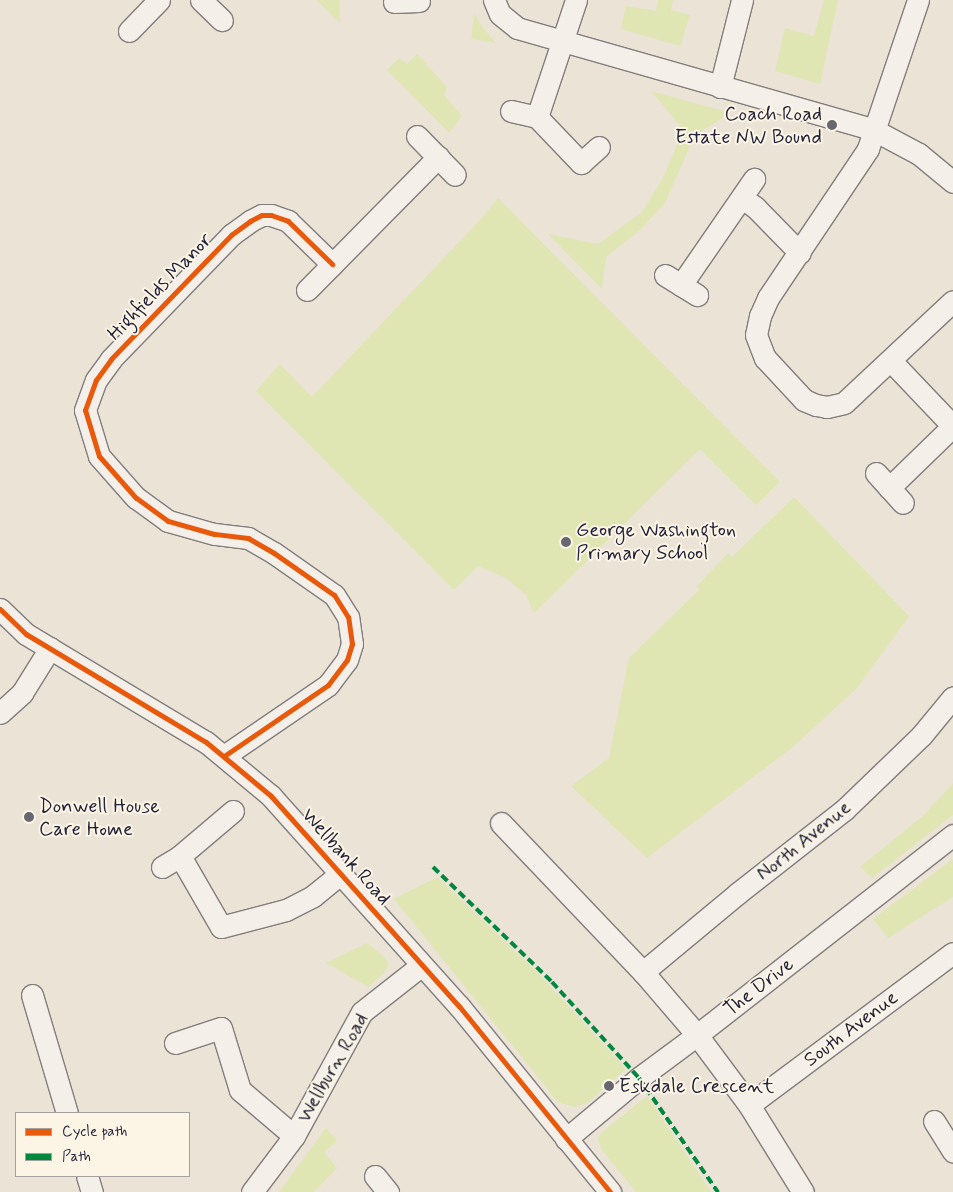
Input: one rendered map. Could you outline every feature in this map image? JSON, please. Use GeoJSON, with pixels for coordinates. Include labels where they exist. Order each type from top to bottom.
{"type":"FeatureCollection","features":[{"type":"Feature","properties":{"kind":"street"},"geometry":{"type":"LineString","coordinates":[[129,31],[158,0]]}},
{"type":"Feature","properties":{"kind":"street"},"geometry":{"type":"LineString","coordinates":[[201,0],[222,20]]}},
{"type":"Feature","properties":{"kind":"street"},"geometry":{"type":"LineString","coordinates":[[494,0],[500,14],[517,28],[874,130],[919,154],[953,182]]}},
{"type":"Feature","properties":{"kind":"street"},"geometry":{"type":"LineString","coordinates":[[538,116],[576,0]]}},
{"type":"Feature","properties":{"kind":"street"},"geometry":{"type":"LineString","coordinates":[[720,87],[742,0]]}},
{"type":"Feature","properties":{"kind":"street"},"geometry":{"type":"LineString","coordinates":[[918,0],[868,149],[768,298],[760,316],[756,335],[765,358],[804,400],[827,407],[844,403],[953,302]]}},
{"type":"Feature","properties":{"kind":"street"},"geometry":{"type":"LineString","coordinates":[[511,111],[538,116],[581,163],[599,147]]}},
{"type":"Feature","properties":{"kind":"street"},"geometry":{"type":"LineString","coordinates":[[417,136],[455,174]]}},
{"type":"Feature","properties":{"kind":"street"},"geometry":{"type":"LineString","coordinates":[[307,290],[438,157]]}},
{"type":"Feature","properties":{"kind":"street"},"geometry":{"type":"LineString","coordinates":[[681,285],[754,178]]}},
{"type":"Feature","properties":{"kind":"street"},"geometry":{"type":"LineString","coordinates":[[742,198],[755,207],[800,252]]}},
{"type":"Feature","properties":{"kind":"street","name":"Highfields Manor"},"geometry":{"type":"LineString","coordinates":[[224,756],[328,686],[347,660],[352,644],[348,617],[334,595],[294,565],[248,538],[214,534],[168,521],[136,498],[99,456],[85,410],[96,380],[112,359],[231,235],[250,221],[262,216],[271,215],[283,219],[332,264]]}},
{"type":"Feature","properties":{"kind":"street"},"geometry":{"type":"LineString","coordinates":[[889,488],[953,426],[891,361]]}},
{"type":"Feature","properties":{"kind":"street","name":"Wellbank Road"},"geometry":{"type":"LineString","coordinates":[[0,609],[26,634],[206,742],[270,796],[459,1006],[610,1192]]}},
{"type":"Feature","properties":{"kind":"street"},"geometry":{"type":"LineString","coordinates":[[0,713],[22,693],[50,648]]}},
{"type":"Feature","properties":{"kind":"street","name":"North Avenue"},"geometry":{"type":"LineString","coordinates":[[643,972],[738,893],[844,810],[921,736],[953,697]]}},
{"type":"Feature","properties":{"kind":"street"},"geometry":{"type":"LineString","coordinates":[[162,867],[180,856],[233,811]]}},
{"type":"Feature","properties":{"kind":"street"},"geometry":{"type":"LineString","coordinates":[[501,823],[643,972],[697,1035],[749,1105],[803,1192]]}},
{"type":"Feature","properties":{"kind":"street","name":"The Drive"},"geometry":{"type":"LineString","coordinates":[[566,1139],[638,1078],[697,1035],[953,835]]}},
{"type":"Feature","properties":{"kind":"street"},"geometry":{"type":"LineString","coordinates":[[180,856],[221,927],[286,910],[313,896],[341,873]]}},
{"type":"Feature","properties":{"kind":"street","name":"South Avenue"},"geometry":{"type":"LineString","coordinates":[[749,1105],[953,953]]}},
{"type":"Feature","properties":{"kind":"street","name":"Wellburn Road"},"geometry":{"type":"LineString","coordinates":[[252,1192],[294,1136],[362,1012],[422,965]]}},
{"type":"Feature","properties":{"kind":"street"},"geometry":{"type":"LineString","coordinates":[[32,995],[67,1112]]}},
{"type":"Feature","properties":{"kind":"street","name":"Wellburn Road"},"geometry":{"type":"LineString","coordinates":[[175,1043],[221,1028],[240,1090],[294,1136]]}},
{"type":"Feature","properties":{"kind":"street"},"geometry":{"type":"LineString","coordinates":[[934,1121],[952,1145]]}},
{"type":"Feature","properties":{"kind":"street"},"geometry":{"type":"LineString","coordinates":[[86,1177],[92,1192]]}},
{"type":"Feature","properties":{"kind":"green space"},"geometry":{"type":"Polygon","coordinates":[[[316,0],[339,0],[340,23],[316,0]]]}},
{"type":"Feature","properties":{"kind":"green space"},"geometry":{"type":"Polygon","coordinates":[[[658,0],[673,0],[671,10],[690,15],[680,46],[621,29],[626,6],[656,11],[658,0]]]}},
{"type":"Feature","properties":{"kind":"green space"},"geometry":{"type":"Polygon","coordinates":[[[824,0],[838,0],[820,84],[775,71],[785,28],[814,36],[824,0]]]}},
{"type":"Feature","properties":{"kind":"green space"},"geometry":{"type":"Polygon","coordinates":[[[474,14],[484,29],[496,43],[471,39],[474,14]]]}},
{"type":"Feature","properties":{"kind":"green space"},"geometry":{"type":"Polygon","coordinates":[[[417,54],[447,87],[444,95],[462,116],[449,133],[387,70],[399,58],[407,64],[417,54]]]}},
{"type":"Feature","properties":{"kind":"green space"},"geometry":{"type":"Polygon","coordinates":[[[651,91],[731,113],[695,135],[665,203],[640,230],[606,257],[602,289],[548,234],[598,244],[642,212],[663,178],[681,135],[681,127],[651,91]]]}},
{"type":"Feature","properties":{"kind":"green space"},"geometry":{"type":"Polygon","coordinates":[[[498,198],[780,482],[756,505],[700,449],[534,613],[526,595],[506,578],[478,566],[454,590],[256,391],[280,364],[312,397],[480,220],[498,198]]]}},
{"type":"Feature","properties":{"kind":"green space"},"geometry":{"type":"Polygon","coordinates":[[[794,497],[909,616],[857,688],[794,746],[647,858],[571,786],[609,758],[629,658],[699,590],[697,586],[728,553],[732,557],[794,497]]]}},
{"type":"Feature","properties":{"kind":"green space"},"geometry":{"type":"Polygon","coordinates":[[[953,783],[953,815],[872,878],[860,867],[924,815],[953,783]]]}},
{"type":"Feature","properties":{"kind":"green space"},"geometry":{"type":"Polygon","coordinates":[[[953,859],[953,897],[888,938],[873,919],[953,859]]]}},
{"type":"Feature","properties":{"kind":"green space"},"geometry":{"type":"Polygon","coordinates":[[[437,877],[536,971],[626,1069],[586,1104],[574,1107],[558,1102],[394,899],[437,877]]]}},
{"type":"Feature","properties":{"kind":"green space"},"geometry":{"type":"Polygon","coordinates":[[[367,943],[382,955],[389,964],[384,973],[368,987],[326,963],[367,943]]]}},
{"type":"Feature","properties":{"kind":"green space"},"geometry":{"type":"Polygon","coordinates":[[[647,1096],[711,1192],[636,1192],[601,1149],[598,1138],[603,1131],[647,1096]]]}},
{"type":"Feature","properties":{"kind":"green space"},"geometry":{"type":"Polygon","coordinates":[[[326,1128],[337,1141],[324,1152],[337,1168],[314,1192],[279,1192],[326,1128]]]}},
{"type":"Feature","properties":{"kind":"marked path"},"geometry":{"type":"LineString","coordinates":[[433,867],[552,982],[639,1078],[718,1192]]}},
{"type":"Feature","properties":{"kind":"cycle path"},"geometry":{"type":"LineString","coordinates":[[224,756],[328,685],[347,660],[352,644],[348,617],[334,595],[274,553],[248,538],[214,534],[168,521],[136,498],[99,456],[85,410],[96,380],[111,359],[231,235],[250,221],[262,215],[271,215],[288,221],[332,264]]}},
{"type":"Feature","properties":{"kind":"cycle path"},"geometry":{"type":"LineString","coordinates":[[0,609],[26,634],[206,742],[271,796],[459,1006],[610,1192]]}},
{"type":"Feature","properties":{"kind":"place","name":"Coach Road Estate NW Bound"},"geometry":{"type":"Point","coordinates":[832,125]}},
{"type":"Feature","properties":{"kind":"place","name":"George Washington Primary School"},"geometry":{"type":"Point","coordinates":[566,542]}},
{"type":"Feature","properties":{"kind":"place","name":"Donwell House Care Home"},"geometry":{"type":"Point","coordinates":[29,817]}},
{"type":"Feature","properties":{"kind":"place","name":"Eskdale Crescent"},"geometry":{"type":"Point","coordinates":[609,1086]}}]}
